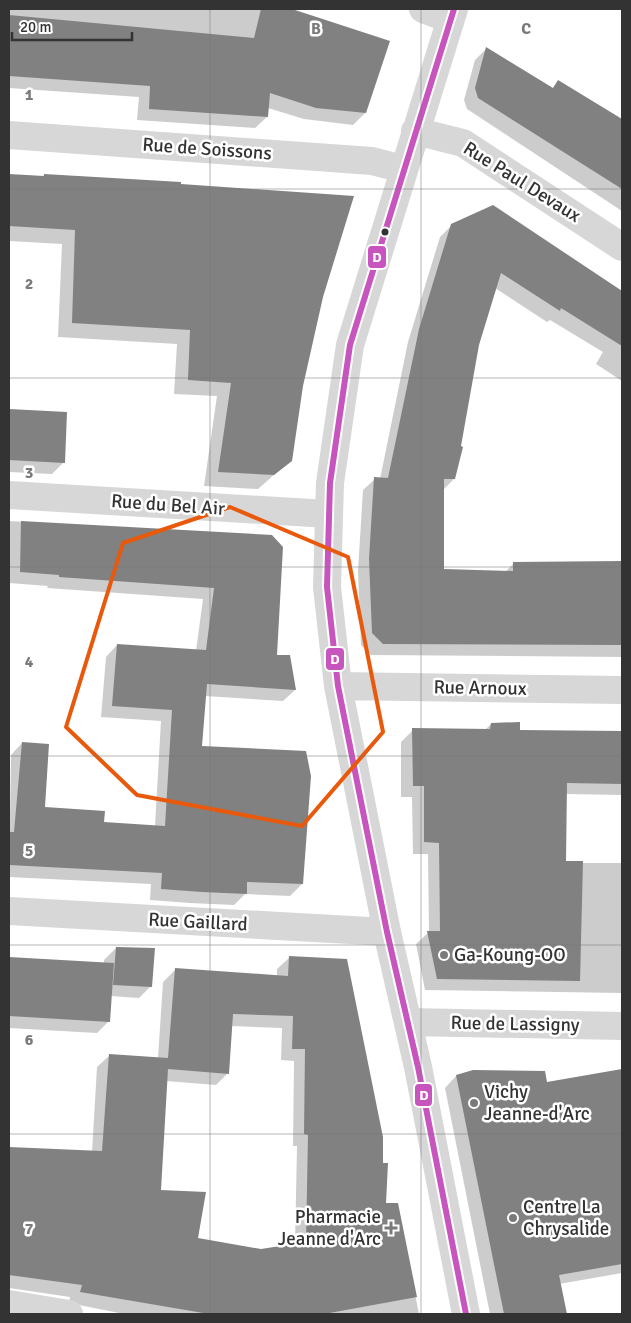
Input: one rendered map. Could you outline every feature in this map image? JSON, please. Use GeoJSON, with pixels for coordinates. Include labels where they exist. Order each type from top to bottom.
{"type":"FeatureCollection","features":[{"type":"Feature","properties":{"kind":"street"},"geometry":{"type":"LineString","coordinates":[[423,9],[452,14],[350,345],[330,483],[327,586],[338,686],[387,932],[408,1022],[464,1314]]}},
{"type":"Feature","properties":{"kind":"street","name":"Rue Paul Devaux"},"geometry":{"type":"LineString","coordinates":[[415,131],[463,143],[622,247]]}},
{"type":"Feature","properties":{"kind":"street","name":"Rue de Soissons"},"geometry":{"type":"LineString","coordinates":[[9,135],[372,161],[404,169]]}},
{"type":"Feature","properties":{"kind":"street","name":"Rue du Bel Air"},"geometry":{"type":"LineString","coordinates":[[9,495],[328,514]]}},
{"type":"Feature","properties":{"kind":"street","name":"Rue Arnoux"},"geometry":{"type":"LineString","coordinates":[[338,686],[622,690]]}},
{"type":"Feature","properties":{"kind":"street","name":"Rue Gaillard"},"geometry":{"type":"LineString","coordinates":[[9,911],[387,932]]}},
{"type":"Feature","properties":{"kind":"street","name":"Rue de Lassigny"},"geometry":{"type":"LineString","coordinates":[[408,1022],[622,1026]]}},
{"type":"Feature","properties":{"kind":"street"},"geometry":{"type":"LineString","coordinates":[[9,1304],[69,1314]]}},
{"type":"Feature","properties":{"kind":"highlighted area"},"geometry":{"type":"Polygon","coordinates":[[[230,507],[348,557],[383,732],[302,826],[137,795],[66,727],[123,543],[230,507]]]}},
{"type":"Feature","properties":{"kind":"building"},"geometry":{"type":"Polygon","coordinates":[[[261,9],[292,9],[390,41],[366,113],[316,108],[270,93],[268,117],[149,109],[150,86],[9,76],[9,15],[254,38],[261,9]]]}},
{"type":"Feature","properties":{"kind":"building"},"geometry":{"type":"Polygon","coordinates":[[[486,47],[553,88],[558,80],[622,119],[622,189],[478,98],[475,88],[486,47]]]}},
{"type":"Feature","properties":{"kind":"building"},"geometry":{"type":"Polygon","coordinates":[[[9,174],[44,176],[44,174],[181,182],[181,184],[354,196],[323,297],[303,386],[292,461],[274,475],[218,472],[231,383],[188,380],[190,330],[72,323],[75,230],[9,226],[9,174]]]}},
{"type":"Feature","properties":{"kind":"building"},"geometry":{"type":"Polygon","coordinates":[[[493,205],[622,291],[622,346],[561,308],[560,311],[501,273],[479,345],[461,446],[463,447],[455,479],[444,479],[444,569],[513,571],[513,562],[622,561],[622,645],[383,644],[372,633],[369,559],[374,477],[388,478],[419,329],[451,224],[493,205]]]}},
{"type":"Feature","properties":{"kind":"building"},"geometry":{"type":"Polygon","coordinates":[[[9,409],[67,412],[65,463],[9,460],[9,409]]]}},
{"type":"Feature","properties":{"kind":"building"},"geometry":{"type":"Polygon","coordinates":[[[21,521],[272,535],[283,547],[277,655],[290,655],[296,690],[207,684],[202,746],[306,751],[311,776],[303,884],[247,882],[247,894],[202,892],[161,889],[162,873],[9,865],[9,832],[14,832],[22,742],[49,744],[45,807],[105,811],[104,822],[165,826],[172,710],[112,706],[117,644],[206,650],[214,588],[59,577],[59,575],[20,572],[21,521]]]}},
{"type":"Feature","properties":{"kind":"building"},"geometry":{"type":"Polygon","coordinates":[[[520,722],[520,730],[622,731],[622,784],[567,783],[566,861],[583,861],[580,981],[437,979],[427,931],[440,931],[439,843],[424,842],[424,786],[413,786],[412,728],[490,729],[491,723],[520,722]]]}},
{"type":"Feature","properties":{"kind":"building"},"geometry":{"type":"Polygon","coordinates":[[[116,947],[155,948],[152,987],[113,985],[116,947]]]}},
{"type":"Feature","properties":{"kind":"building"},"geometry":{"type":"Polygon","coordinates":[[[289,956],[347,959],[383,1137],[383,1163],[388,1163],[386,1203],[398,1203],[417,1297],[324,1314],[209,1314],[80,1292],[82,1285],[9,1275],[9,1147],[102,1151],[109,1054],[168,1058],[175,968],[288,976],[289,956]],[[233,1014],[229,1074],[168,1069],[161,1190],[206,1192],[198,1238],[261,1249],[306,1242],[308,1135],[304,1134],[305,1049],[292,1049],[293,1016],[233,1014]]]}},
{"type":"Feature","properties":{"kind":"building"},"geometry":{"type":"Polygon","coordinates":[[[9,957],[114,963],[110,1022],[9,1016],[9,957]]]}},
{"type":"Feature","properties":{"kind":"building"},"geometry":{"type":"Polygon","coordinates":[[[622,1069],[622,1264],[559,1275],[567,1314],[504,1314],[456,1075],[473,1070],[545,1071],[547,1082],[622,1069]]]}},
{"type":"Feature","properties":{"kind":"transit line","name":"D"},"geometry":{"type":"LineString","coordinates":[[454,9],[350,345],[330,483],[327,587],[338,686],[387,932],[418,1067],[466,1314]]}},
{"type":"Feature","properties":{"kind":"place","name":"Ga-Koung-OO"},"geometry":{"type":"Point","coordinates":[444,955]}},
{"type":"Feature","properties":{"kind":"place","name":"Vichy Jeanne-d'Arc"},"geometry":{"type":"Point","coordinates":[474,1103]}},
{"type":"Feature","properties":{"kind":"place","name":"Centre La Chrysalide"},"geometry":{"type":"Point","coordinates":[513,1218]}},
{"type":"Feature","properties":{"kind":"place","name":"Pharmacie Jeanne d'Arc"},"geometry":{"type":"Point","coordinates":[391,1228]}}]}
